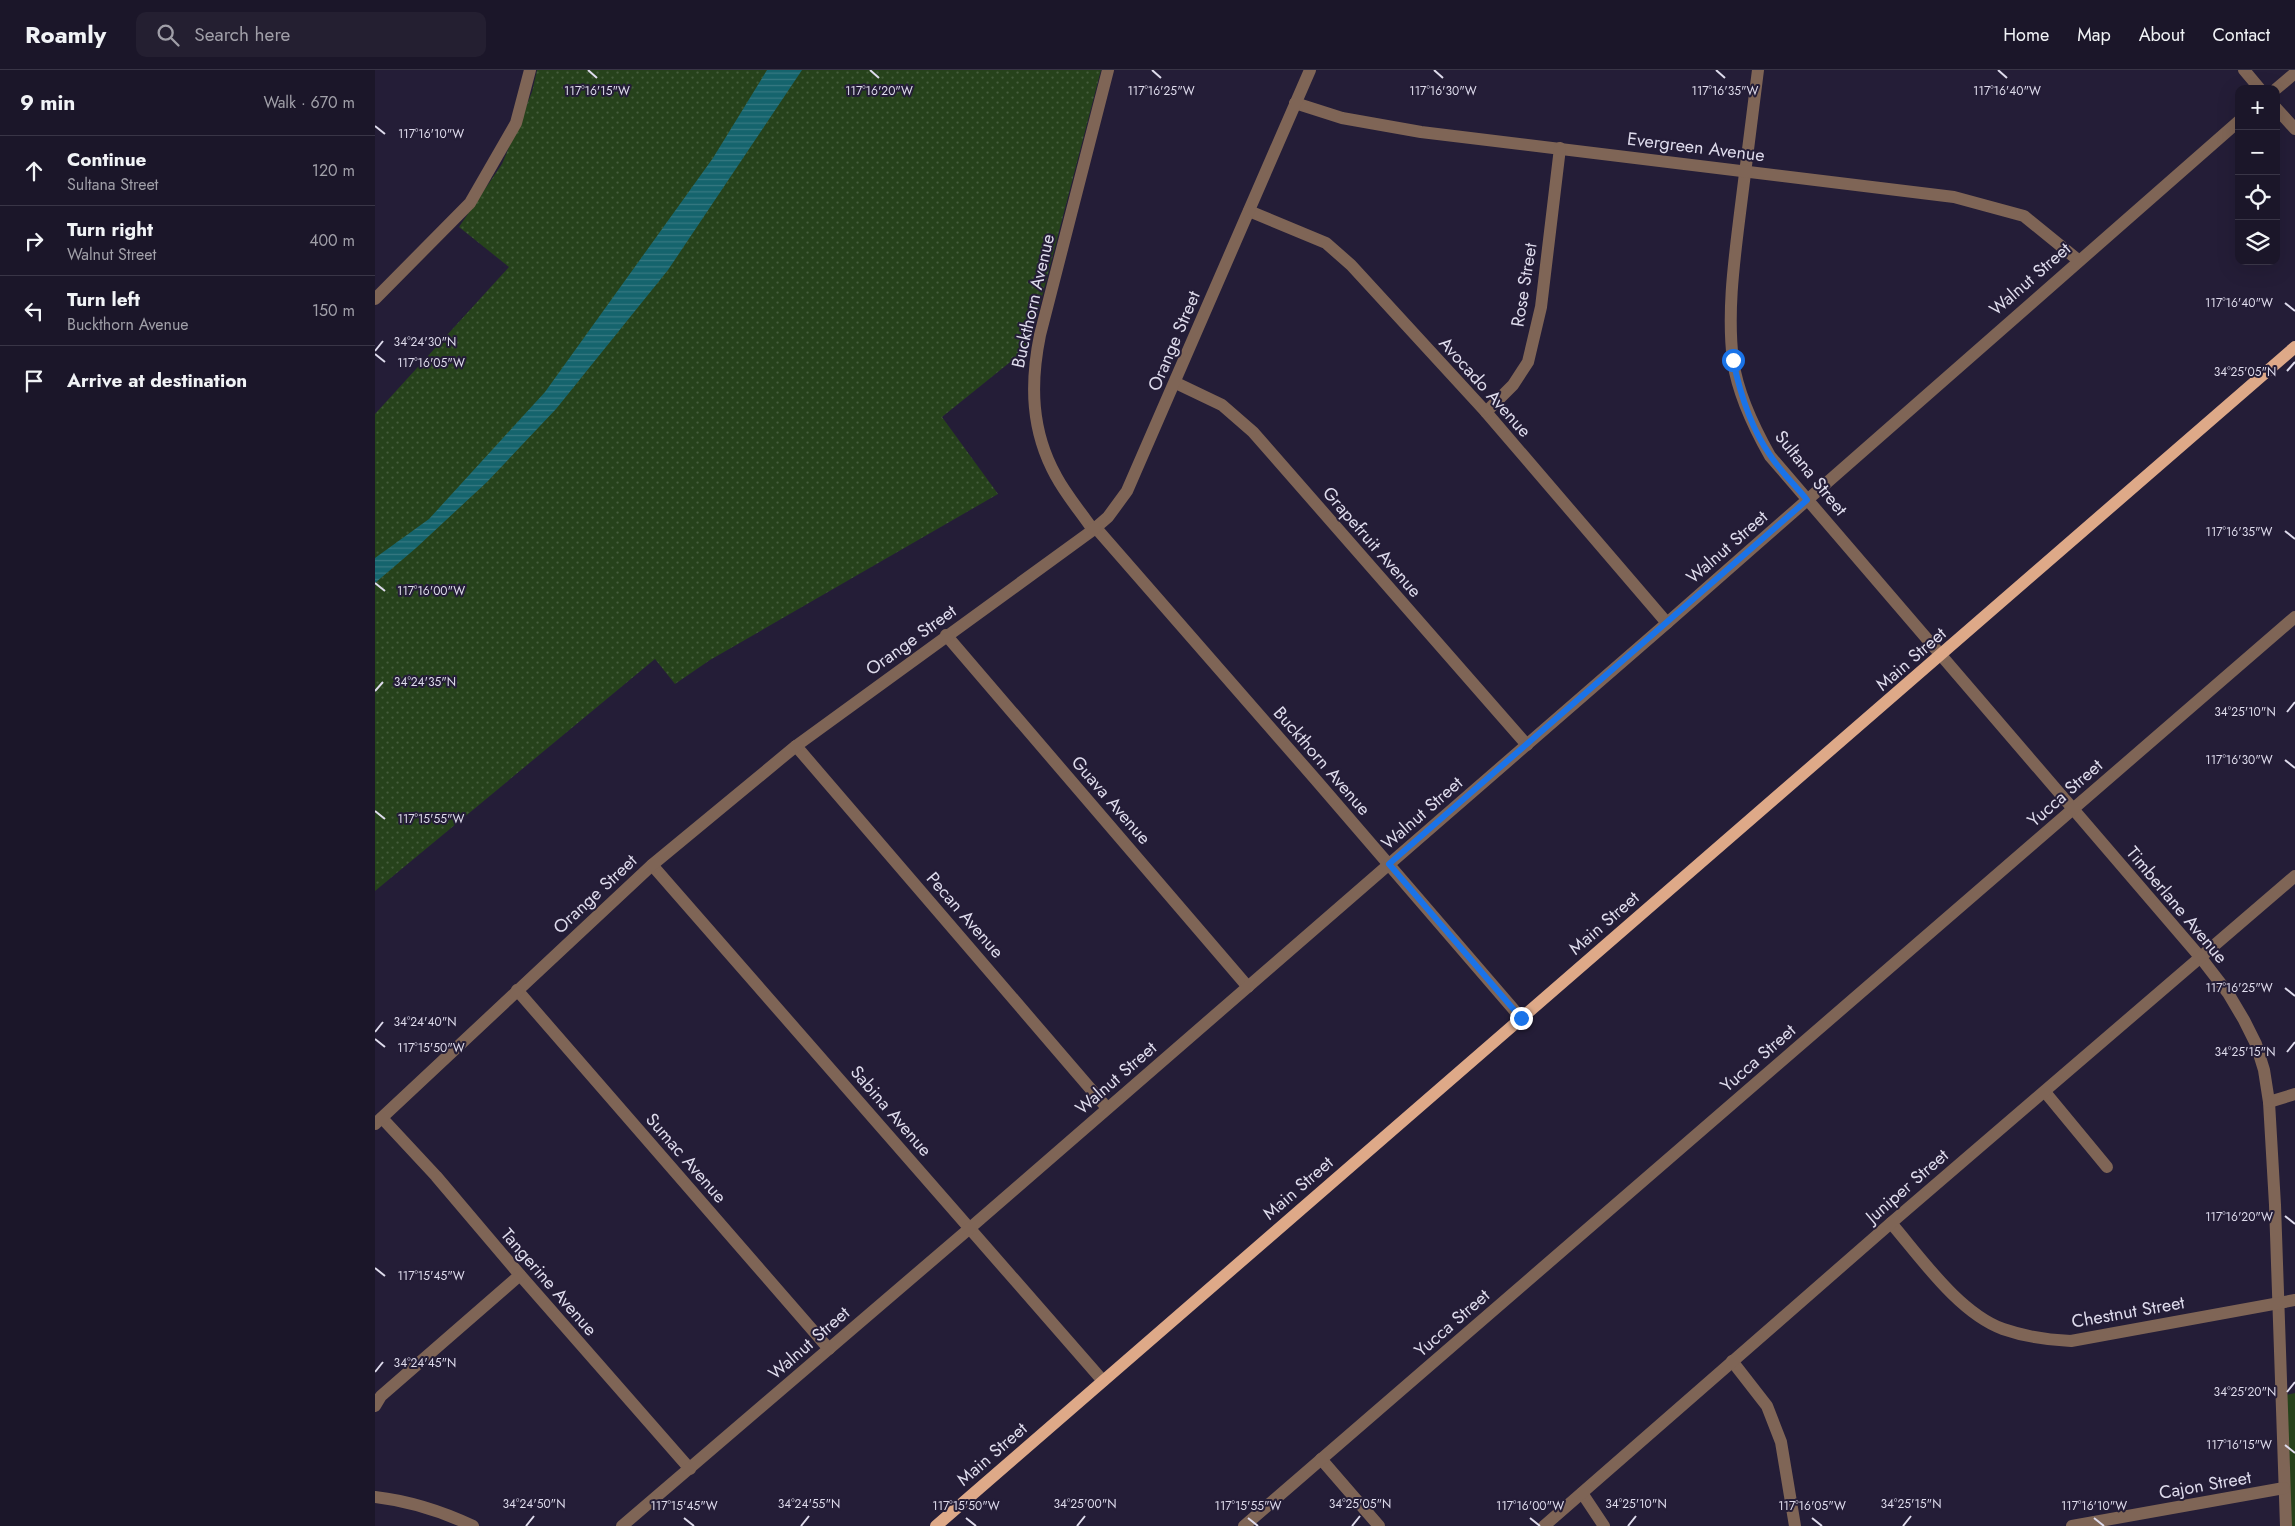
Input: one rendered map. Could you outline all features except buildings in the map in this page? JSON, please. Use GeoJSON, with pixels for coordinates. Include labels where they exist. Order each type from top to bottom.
{"type":"FeatureCollection","features":[{"type":"Feature","properties":{"kind":"main road","name":"Main Street"},"geometry":{"type":"LineString","coordinates":[[935,1526],[1941,656],[2295,347]]}},
{"type":"Feature","properties":{"kind":"street"},"geometry":{"type":"LineString","coordinates":[[375,298],[470,202],[516,123],[530,70]]}},
{"type":"Feature","properties":{"kind":"street","name":"Buckthorn Avenue"},"geometry":{"type":"LineString","coordinates":[[1108,70],[1040,334],[1033,377],[1035,416],[1044,452],[1057,478],[1094,529],[1389,864],[1521,1018]]}},
{"type":"Feature","properties":{"kind":"street","name":"Orange Street"},"geometry":{"type":"LineString","coordinates":[[378,1121],[652,865],[796,746],[1108,517],[1127,491],[1176,383],[1310,70]]}},
{"type":"Feature","properties":{"kind":"street","name":"Sultana Street"},"geometry":{"type":"LineString","coordinates":[[1758,70],[1733,265],[1731,308],[1733,360],[1739,388],[1758,435],[1770,456],[1941,656]]}},
{"type":"Feature","properties":{"kind":"street"},"geometry":{"type":"LineString","coordinates":[[2244,70],[2257,85]]}},
{"type":"Feature","properties":{"kind":"street"},"geometry":{"type":"LineString","coordinates":[[2280,86],[2295,73]]}},
{"type":"Feature","properties":{"kind":"street","name":"Evergreen Avenue"},"geometry":{"type":"LineString","coordinates":[[1295,103],[1342,118],[1421,132],[1745,170],[1953,197],[2024,216],[2078,260]]}},
{"type":"Feature","properties":{"kind":"street"},"geometry":{"type":"LineString","coordinates":[[2280,112],[2295,129]]}},
{"type":"Feature","properties":{"kind":"street","name":"Walnut Street"},"geometry":{"type":"LineString","coordinates":[[623,1526],[971,1228],[1527,745],[2235,123]]}},
{"type":"Feature","properties":{"kind":"street","name":"Rose Street"},"geometry":{"type":"LineString","coordinates":[[1486,412],[1513,385],[1528,362],[1541,307],[1560,148]]}},
{"type":"Feature","properties":{"kind":"street","name":"Avocado Avenue"},"geometry":{"type":"LineString","coordinates":[[1249,211],[1326,243],[1345,259],[1486,412],[1667,623]]}},
{"type":"Feature","properties":{"kind":"street","name":"Grapefruit Avenue"},"geometry":{"type":"LineString","coordinates":[[1176,383],[1222,405],[1253,432],[1527,745]]}},
{"type":"Feature","properties":{"kind":"street","name":"Yucca Street"},"geometry":{"type":"LineString","coordinates":[[1244,1526],[2295,617]]}},
{"type":"Feature","properties":{"kind":"street","name":"Guava Avenue"},"geometry":{"type":"LineString","coordinates":[[947,635],[1248,987]]}},
{"type":"Feature","properties":{"kind":"street","name":"Timberlane Avenue"},"geometry":{"type":"LineString","coordinates":[[1941,656],[2201,958],[2227,993],[2256,1044],[2264,1070],[2269,1102],[2275,1204],[2286,1526]]}},
{"type":"Feature","properties":{"kind":"street","name":"Pecan Avenue"},"geometry":{"type":"LineString","coordinates":[[796,746],[1107,1108]]}},
{"type":"Feature","properties":{"kind":"street","name":"Sabina Avenue"},"geometry":{"type":"LineString","coordinates":[[652,865],[1103,1381]]}},
{"type":"Feature","properties":{"kind":"street","name":"Juniper Street"},"geometry":{"type":"LineString","coordinates":[[1543,1526],[1891,1223],[2295,876]]}},
{"type":"Feature","properties":{"kind":"street","name":"Sumac Avenue"},"geometry":{"type":"LineString","coordinates":[[517,990],[829,1349]]}},
{"type":"Feature","properties":{"kind":"street"},"geometry":{"type":"LineString","coordinates":[[2045,1092],[2107,1167]]}},
{"type":"Feature","properties":{"kind":"street"},"geometry":{"type":"LineString","coordinates":[[2269,1102],[2295,1094]]}},
{"type":"Feature","properties":{"kind":"street","name":"Tangerine Avenue"},"geometry":{"type":"LineString","coordinates":[[378,1121],[437,1176],[520,1275],[690,1469]]}},
{"type":"Feature","properties":{"kind":"street","name":"Chestnut Street"},"geometry":{"type":"LineString","coordinates":[[1891,1223],[1939,1280],[1974,1313],[2002,1329],[2040,1339],[2071,1341],[2295,1300]]}},
{"type":"Feature","properties":{"kind":"street"},"geometry":{"type":"LineString","coordinates":[[375,1406],[381,1396],[520,1275]]}},
{"type":"Feature","properties":{"kind":"street"},"geometry":{"type":"LineString","coordinates":[[1732,1361],[1767,1406],[1781,1442],[1795,1526]]}},
{"type":"Feature","properties":{"kind":"street"},"geometry":{"type":"LineString","coordinates":[[1321,1459],[1379,1526]]}},
{"type":"Feature","properties":{"kind":"street","name":"Cajon Street"},"geometry":{"type":"LineString","coordinates":[[2072,1526],[2285,1488]]}},
{"type":"Feature","properties":{"kind":"street"},"geometry":{"type":"LineString","coordinates":[[1582,1493],[1604,1526]]}},
{"type":"Feature","properties":{"kind":"street"},"geometry":{"type":"LineString","coordinates":[[375,1497],[395,1499],[441,1511],[473,1526]]}},
{"type":"Feature","properties":{"kind":"shaded area"},"geometry":{"type":"Polygon","coordinates":[[[537,70],[1101,70],[1029,347],[942,417],[998,494],[710,660],[675,684],[655,659],[375,891],[375,414],[509,267],[459,227],[502,164],[532,92],[537,70]]]}},
{"type":"Feature","properties":{"kind":"shaded area"},"geometry":{"type":"Polygon","coordinates":[[[767,70],[802,70],[668,270],[556,409],[487,482],[375,583],[375,558],[429,519],[545,392],[713,158],[767,70]]]}},
{"type":"Feature","properties":{"kind":"shaded area"},"geometry":{"type":"Polygon","coordinates":[[[2295,1393],[2295,1526],[2291,1526],[2281,1396],[2295,1393]]]}},
{"type":"Feature","properties":{"kind":"route"},"geometry":{"type":"LineString","coordinates":[[1521,1018],[1389,864],[1807,500],[1770,456],[1758,435],[1739,388],[1733,360]]}}]}
